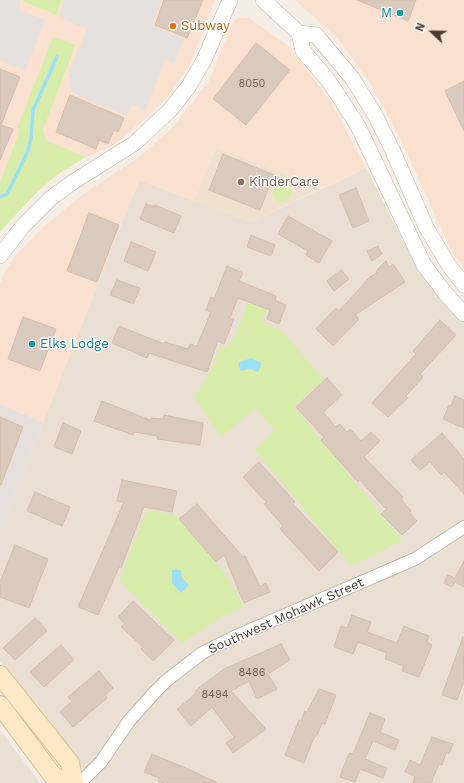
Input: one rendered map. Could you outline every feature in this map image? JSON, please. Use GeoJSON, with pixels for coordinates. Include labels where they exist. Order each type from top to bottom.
{"type":"FeatureCollection","features":[{"type":"Feature","properties":{"kind":"main road"},"geometry":{"type":"LineString","coordinates":[[0,675],[70,763],[74,783]]}},
{"type":"Feature","properties":{"kind":"main road"},"geometry":{"type":"LineString","coordinates":[[0,705],[53,776],[66,783]]}},
{"type":"Feature","properties":{"kind":"street"},"geometry":{"type":"LineString","coordinates":[[0,256],[22,227],[52,198],[73,182],[136,143],[170,110],[189,86],[204,60],[230,0]]}},
{"type":"Feature","properties":{"kind":"street"},"geometry":{"type":"LineString","coordinates":[[264,0],[299,33],[316,36],[340,62],[360,89],[392,149],[426,227],[448,264],[464,285]]}},
{"type":"Feature","properties":{"kind":"street"},"geometry":{"type":"LineString","coordinates":[[299,33],[302,51],[328,80],[358,126],[424,265],[446,294],[464,314]]}},
{"type":"Feature","properties":{"kind":"street","name":"Southwest Mohawk Street"},"geometry":{"type":"LineString","coordinates":[[80,783],[101,762],[129,721],[152,694],[202,653],[234,637],[410,561],[441,543],[464,527]]}},
{"type":"Feature","properties":{"kind":"shaded area"},"geometry":{"type":"Polygon","coordinates":[[[0,0],[23,0],[24,2],[59,16],[58,10],[62,0],[215,0],[190,64],[166,99],[116,144],[86,157],[46,140],[43,130],[76,46],[53,37],[17,129],[20,130],[0,182],[0,0]]]}},
{"type":"Feature","properties":{"kind":"shaded area"},"geometry":{"type":"Polygon","coordinates":[[[0,0],[20,0],[20,10],[45,20],[25,70],[0,60],[0,0]]]}},
{"type":"Feature","properties":{"kind":"shaded area"},"geometry":{"type":"Polygon","coordinates":[[[65,0],[162,0],[151,26],[184,39],[174,63],[165,60],[145,110],[134,105],[130,107],[126,115],[71,92],[69,73],[87,29],[61,18],[60,11],[65,0]]]}},
{"type":"Feature","properties":{"kind":"shaded area"},"geometry":{"type":"Polygon","coordinates":[[[295,0],[464,0],[464,269],[453,254],[400,138],[370,83],[339,40],[295,0]]]}},
{"type":"Feature","properties":{"kind":"shaded area"},"geometry":{"type":"Polygon","coordinates":[[[238,18],[249,18],[289,46],[330,100],[366,168],[322,188],[216,147],[194,201],[139,180],[43,422],[0,404],[0,283],[6,270],[17,254],[42,228],[82,195],[142,155],[171,129],[208,83],[233,22],[238,18]]]}},
{"type":"Feature","properties":{"kind":"shaded area"},"geometry":{"type":"Polygon","coordinates":[[[216,147],[322,188],[251,222],[194,201],[216,147]]]}},
{"type":"Feature","properties":{"kind":"shaded area"},"geometry":{"type":"Polygon","coordinates":[[[366,168],[409,252],[432,287],[464,322],[464,783],[93,783],[36,703],[0,662],[0,531],[139,180],[251,222],[366,168]]]}},
{"type":"Feature","properties":{"kind":"shaded area"},"geometry":{"type":"Polygon","coordinates":[[[0,404],[43,422],[0,531],[0,404]]]}},
{"type":"Feature","properties":{"kind":"shaded area"},"geometry":{"type":"Polygon","coordinates":[[[0,730],[40,783],[0,783],[0,730]]]}},
{"type":"Feature","properties":{"kind":"green space"},"geometry":{"type":"Polygon","coordinates":[[[23,0],[62,0],[58,10],[59,16],[24,2],[23,0]]]}},
{"type":"Feature","properties":{"kind":"green space"},"geometry":{"type":"Polygon","coordinates":[[[53,37],[76,45],[43,130],[46,140],[86,157],[61,172],[38,191],[0,232],[0,182],[20,130],[17,128],[53,37]]]}},
{"type":"Feature","properties":{"kind":"green space"},"geometry":{"type":"Polygon","coordinates":[[[282,184],[288,187],[291,193],[288,199],[282,202],[276,199],[273,193],[276,187],[282,184]]]}},
{"type":"Feature","properties":{"kind":"green space"},"geometry":{"type":"Polygon","coordinates":[[[249,302],[266,309],[261,322],[282,331],[324,380],[293,406],[402,540],[351,566],[255,449],[275,431],[256,408],[221,437],[194,397],[212,369],[218,352],[232,342],[249,302]]]}},
{"type":"Feature","properties":{"kind":"green space"},"geometry":{"type":"Polygon","coordinates":[[[147,510],[175,515],[227,576],[243,607],[223,616],[182,643],[119,580],[147,510]]]}},
{"type":"Feature","properties":{"kind":"water"},"geometry":{"type":"Polygon","coordinates":[[[251,358],[262,363],[258,372],[250,369],[241,371],[238,363],[251,358]]]}},
{"type":"Feature","properties":{"kind":"water"},"geometry":{"type":"Polygon","coordinates":[[[172,570],[181,570],[182,578],[189,585],[181,593],[172,583],[172,570]]]}},
{"type":"Feature","properties":{"kind":"building"},"geometry":{"type":"Polygon","coordinates":[[[164,0],[203,0],[187,38],[155,25],[164,0]]]}},
{"type":"Feature","properties":{"kind":"building","name":"M"},"geometry":{"type":"Polygon","coordinates":[[[357,0],[416,0],[408,21],[357,0]]]}},
{"type":"Feature","properties":{"kind":"building"},"geometry":{"type":"Polygon","coordinates":[[[256,43],[290,70],[246,125],[213,99],[256,43]]]}},
{"type":"Feature","properties":{"kind":"building"},"geometry":{"type":"Polygon","coordinates":[[[0,69],[20,77],[1,125],[13,129],[0,160],[0,69]]]}},
{"type":"Feature","properties":{"kind":"building"},"geometry":{"type":"Polygon","coordinates":[[[464,81],[464,131],[445,91],[464,81]]]}},
{"type":"Feature","properties":{"kind":"building"},"geometry":{"type":"Polygon","coordinates":[[[70,95],[124,118],[118,132],[114,130],[108,144],[99,140],[96,149],[56,132],[70,95]]]}},
{"type":"Feature","properties":{"kind":"building","name":"KinderCare"},"geometry":{"type":"Polygon","coordinates":[[[223,154],[274,175],[260,210],[209,190],[223,154]]]}},
{"type":"Feature","properties":{"kind":"building"},"geometry":{"type":"Polygon","coordinates":[[[356,188],[369,221],[353,228],[339,195],[356,188]]]}},
{"type":"Feature","properties":{"kind":"building"},"geometry":{"type":"Polygon","coordinates":[[[146,204],[155,207],[155,205],[181,216],[174,233],[140,219],[146,204]]]}},
{"type":"Feature","properties":{"kind":"building"},"geometry":{"type":"Polygon","coordinates":[[[89,213],[119,225],[97,282],[67,271],[89,213]]]}},
{"type":"Feature","properties":{"kind":"building"},"geometry":{"type":"Polygon","coordinates":[[[288,216],[332,241],[319,263],[306,255],[308,251],[278,234],[288,216]]]}},
{"type":"Feature","properties":{"kind":"building"},"geometry":{"type":"Polygon","coordinates":[[[251,235],[275,245],[271,256],[247,247],[251,235]]]}},
{"type":"Feature","properties":{"kind":"building"},"geometry":{"type":"Polygon","coordinates":[[[131,242],[156,252],[148,271],[124,261],[131,242]]]}},
{"type":"Feature","properties":{"kind":"building"},"geometry":{"type":"Polygon","coordinates":[[[378,246],[382,254],[372,261],[367,251],[378,246]]]}},
{"type":"Feature","properties":{"kind":"building"},"geometry":{"type":"Polygon","coordinates":[[[386,261],[389,267],[393,264],[405,282],[355,315],[359,319],[333,346],[316,329],[336,308],[339,311],[370,277],[377,273],[376,271],[386,261]]]}},
{"type":"Feature","properties":{"kind":"building"},"geometry":{"type":"Polygon","coordinates":[[[227,266],[243,273],[239,281],[276,296],[275,300],[286,305],[279,324],[267,319],[270,310],[238,298],[230,318],[234,319],[224,344],[218,341],[207,372],[149,353],[147,358],[112,343],[119,326],[164,344],[165,342],[188,349],[190,344],[197,346],[211,312],[206,310],[211,297],[214,299],[227,266]]]}},
{"type":"Feature","properties":{"kind":"building"},"geometry":{"type":"Polygon","coordinates":[[[341,270],[349,279],[334,291],[327,281],[341,270]]]}},
{"type":"Feature","properties":{"kind":"building"},"geometry":{"type":"Polygon","coordinates":[[[117,280],[140,288],[133,304],[110,295],[117,280]]]}},
{"type":"Feature","properties":{"kind":"building","name":"Elks Lodge"},"geometry":{"type":"Polygon","coordinates":[[[23,317],[56,329],[40,371],[8,359],[23,317]]]}},
{"type":"Feature","properties":{"kind":"building"},"geometry":{"type":"Polygon","coordinates":[[[440,320],[456,335],[420,374],[423,377],[406,396],[408,398],[388,417],[372,403],[416,354],[413,351],[440,320]]]}},
{"type":"Feature","properties":{"kind":"building"},"geometry":{"type":"Polygon","coordinates":[[[327,378],[342,395],[323,412],[336,427],[340,424],[347,432],[350,429],[361,441],[371,432],[380,441],[364,457],[403,497],[401,499],[417,521],[402,535],[381,514],[386,509],[360,480],[358,482],[321,440],[324,437],[296,407],[327,378]]]}},
{"type":"Feature","properties":{"kind":"building"},"geometry":{"type":"Polygon","coordinates":[[[455,396],[464,400],[464,428],[443,419],[455,396]]]}},
{"type":"Feature","properties":{"kind":"building"},"geometry":{"type":"Polygon","coordinates":[[[102,401],[150,420],[151,418],[163,419],[164,415],[203,423],[200,445],[157,439],[158,436],[134,432],[133,435],[94,421],[102,401]]]}},
{"type":"Feature","properties":{"kind":"building"},"geometry":{"type":"Polygon","coordinates":[[[0,417],[23,427],[1,485],[0,485],[0,417]]]}},
{"type":"Feature","properties":{"kind":"building"},"geometry":{"type":"Polygon","coordinates":[[[63,423],[81,431],[72,454],[54,447],[63,423]]]}},
{"type":"Feature","properties":{"kind":"building"},"geometry":{"type":"Polygon","coordinates":[[[442,433],[464,459],[464,494],[444,472],[441,475],[430,462],[420,470],[411,460],[442,433]]]}},
{"type":"Feature","properties":{"kind":"building"},"geometry":{"type":"Polygon","coordinates":[[[259,462],[295,502],[293,504],[338,552],[319,571],[280,529],[283,526],[264,504],[266,502],[243,477],[259,462]]]}},
{"type":"Feature","properties":{"kind":"building"},"geometry":{"type":"Polygon","coordinates":[[[122,480],[177,491],[172,512],[144,507],[121,568],[119,567],[98,615],[78,607],[124,502],[117,501],[122,480]]]}},
{"type":"Feature","properties":{"kind":"building"},"geometry":{"type":"Polygon","coordinates":[[[35,492],[70,507],[62,526],[27,511],[35,492]]]}},
{"type":"Feature","properties":{"kind":"building"},"geometry":{"type":"Polygon","coordinates":[[[197,504],[243,557],[245,556],[260,586],[266,583],[270,592],[244,603],[224,555],[216,562],[179,519],[197,504]]]}},
{"type":"Feature","properties":{"kind":"building"},"geometry":{"type":"Polygon","coordinates":[[[15,545],[48,559],[29,608],[0,597],[0,582],[15,545]]]}},
{"type":"Feature","properties":{"kind":"building"},"geometry":{"type":"Polygon","coordinates":[[[464,561],[464,587],[455,582],[452,587],[444,583],[448,575],[455,578],[464,561]]]}},
{"type":"Feature","properties":{"kind":"building"},"geometry":{"type":"Polygon","coordinates":[[[133,601],[174,640],[153,661],[141,649],[143,647],[121,627],[125,624],[118,617],[133,601]]]}},
{"type":"Feature","properties":{"kind":"building"},"geometry":{"type":"Polygon","coordinates":[[[352,615],[371,622],[367,632],[397,643],[404,626],[429,636],[427,642],[432,645],[419,677],[402,671],[404,666],[385,659],[387,653],[358,642],[353,654],[334,647],[341,626],[347,628],[352,615]]]}},
{"type":"Feature","properties":{"kind":"building"},"geometry":{"type":"Polygon","coordinates":[[[35,618],[47,631],[15,660],[3,648],[35,618]]]}},
{"type":"Feature","properties":{"kind":"building"},"geometry":{"type":"Polygon","coordinates":[[[463,637],[464,681],[457,700],[442,695],[463,637]]]}},
{"type":"Feature","properties":{"kind":"building"},"geometry":{"type":"Polygon","coordinates":[[[281,644],[290,660],[268,674],[277,689],[257,699],[249,681],[231,691],[266,729],[233,753],[226,743],[234,737],[212,707],[191,726],[177,709],[191,698],[196,692],[195,691],[224,669],[281,644]]]}},
{"type":"Feature","properties":{"kind":"building"},"geometry":{"type":"Polygon","coordinates":[[[61,645],[74,660],[44,687],[30,672],[61,645]]]}},
{"type":"Feature","properties":{"kind":"building"},"geometry":{"type":"Polygon","coordinates":[[[99,671],[113,688],[105,695],[107,698],[73,727],[60,712],[72,701],[68,697],[99,671]]]}},
{"type":"Feature","properties":{"kind":"building"},"geometry":{"type":"Polygon","coordinates":[[[319,689],[336,695],[325,724],[322,723],[313,740],[304,763],[285,755],[299,720],[301,721],[305,711],[307,712],[319,689]]]}},
{"type":"Feature","properties":{"kind":"building"},"geometry":{"type":"Polygon","coordinates":[[[370,713],[385,719],[380,732],[399,740],[395,750],[373,741],[365,759],[387,768],[383,778],[360,769],[355,782],[340,777],[347,758],[350,753],[353,754],[370,713]]]}},
{"type":"Feature","properties":{"kind":"building"},"geometry":{"type":"Polygon","coordinates":[[[432,737],[453,744],[449,754],[446,753],[442,765],[439,764],[431,783],[413,783],[415,776],[405,772],[410,760],[420,765],[432,737]]]}},
{"type":"Feature","properties":{"kind":"building"},"geometry":{"type":"Polygon","coordinates":[[[152,754],[218,783],[164,783],[158,781],[159,778],[144,772],[152,754]]]}},
{"type":"Feature","properties":{"kind":"waterway"},"geometry":{"type":"LineString","coordinates":[[0,197],[7,194],[27,153],[31,139],[33,110],[57,57]]}},
{"type":"Feature","properties":{"kind":"place","name":"M"},"geometry":{"type":"Point","coordinates":[400,13]}},
{"type":"Feature","properties":{"kind":"place","name":"Subway"},"geometry":{"type":"Point","coordinates":[173,26]}},
{"type":"Feature","properties":{"kind":"place","name":"KinderCare"},"geometry":{"type":"Point","coordinates":[241,182]}},
{"type":"Feature","properties":{"kind":"place","name":"Elks Lodge"},"geometry":{"type":"Point","coordinates":[32,344]}}]}
